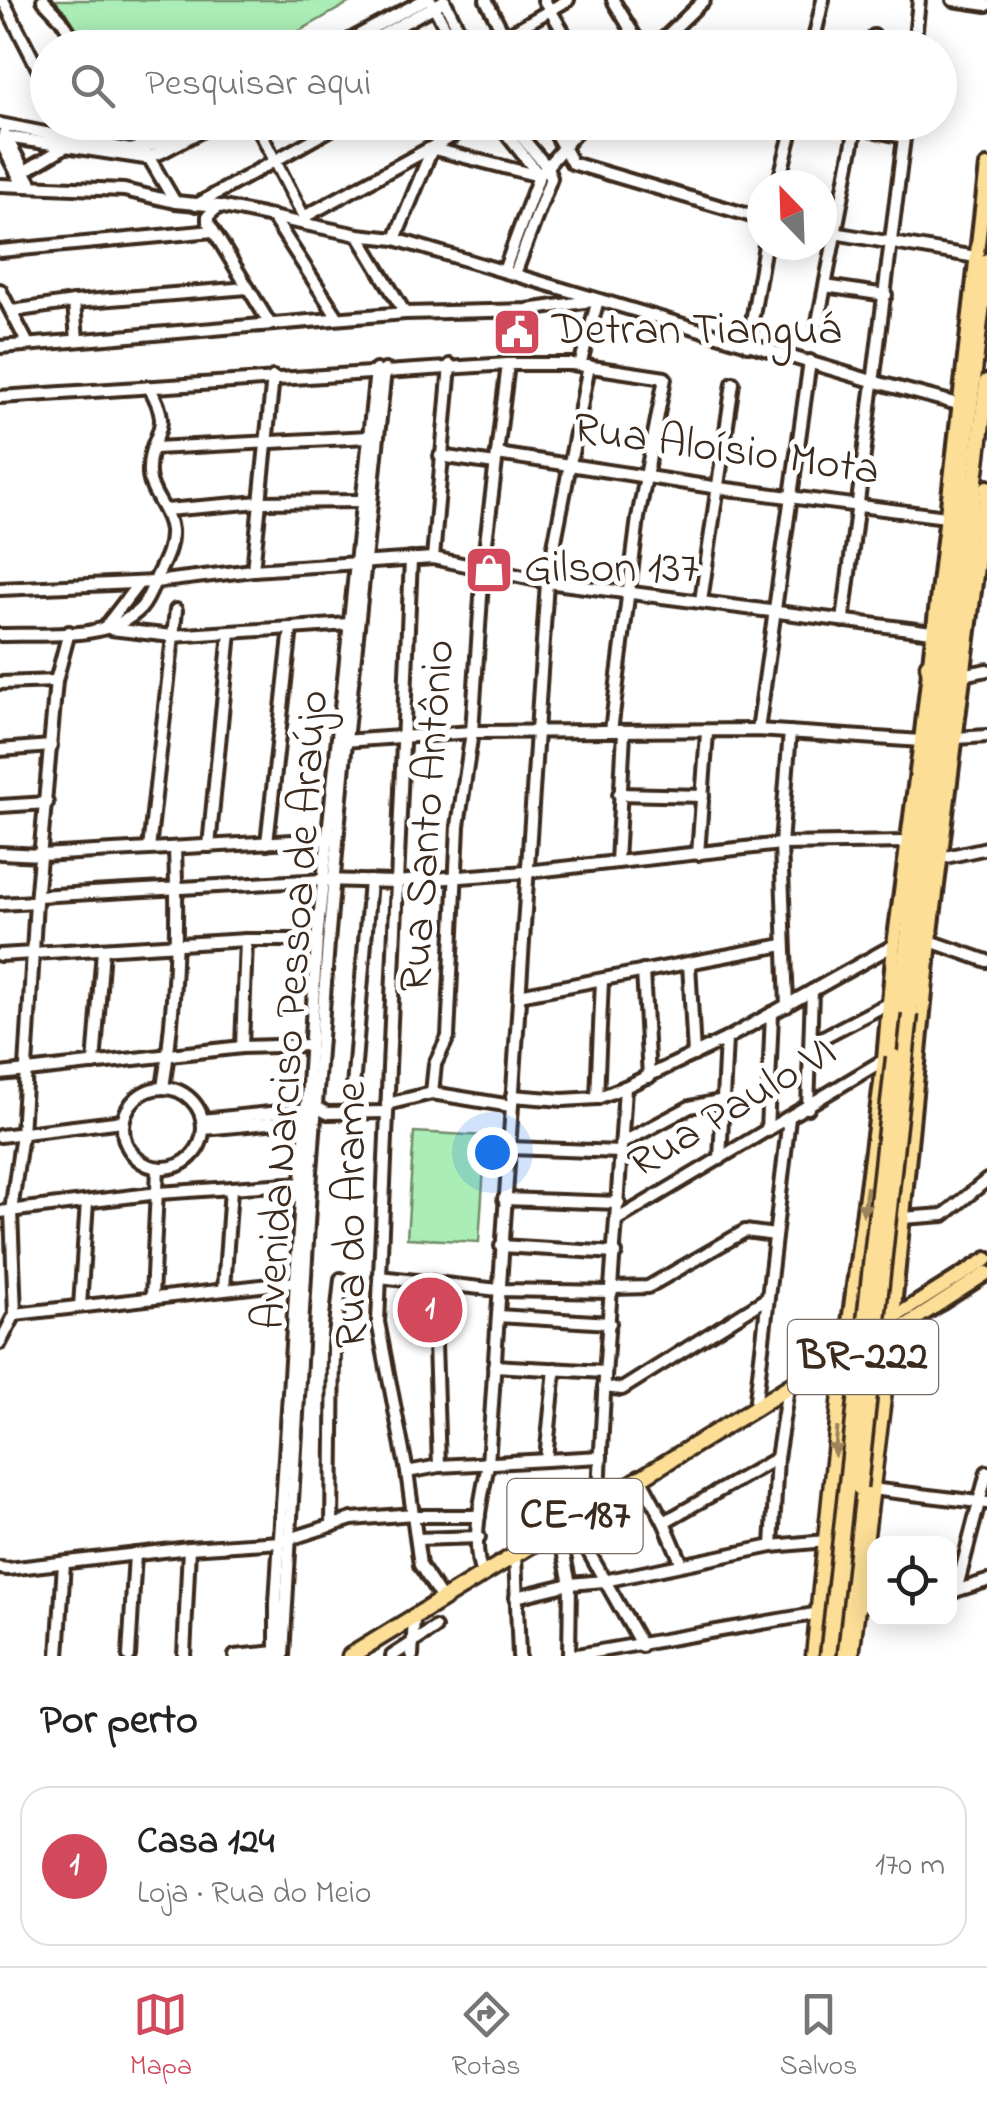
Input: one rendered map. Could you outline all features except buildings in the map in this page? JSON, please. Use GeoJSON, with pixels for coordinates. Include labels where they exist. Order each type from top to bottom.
{"type":"FeatureCollection","features":[{"type":"Feature","properties":{"kind":"highway","name":"BR-222"},"geometry":{"type":"LineString","coordinates":[[828,1656],[889,1058],[937,708],[982,259]]}},
{"type":"Feature","properties":{"kind":"highway","name":"BR-222"},"geometry":{"type":"LineString","coordinates":[[838,1656],[910,1014],[987,382]]}},
{"type":"Feature","properties":{"kind":"highway"},"geometry":{"type":"LineString","coordinates":[[959,624],[964,669]]}},
{"type":"Feature","properties":{"kind":"highway"},"geometry":{"type":"LineString","coordinates":[[928,665],[937,708]]}},
{"type":"Feature","properties":{"kind":"highway","name":"BR-222"},"geometry":{"type":"LineString","coordinates":[[851,1656],[892,1318]]}},
{"type":"Feature","properties":{"kind":"highway","name":"CE-187"},"geometry":{"type":"LineString","coordinates":[[350,1656],[755,1408],[810,1368],[892,1318]]}},
{"type":"Feature","properties":{"kind":"highway","name":"CE-187"},"geometry":{"type":"LineString","coordinates":[[794,1383],[844,1363],[891,1335]]}},
{"type":"Feature","properties":{"kind":"highway"},"geometry":{"type":"LineString","coordinates":[[814,1656],[846,1345]]}},
{"type":"Feature","properties":{"kind":"main road"},"geometry":{"type":"LineString","coordinates":[[846,1345],[889,1058],[894,945],[958,404],[982,259],[987,166]]}},
{"type":"Feature","properties":{"kind":"main road","name":"BR-222"},"geometry":{"type":"LineString","coordinates":[[892,1318],[930,941],[987,488]]}},
{"type":"Feature","properties":{"kind":"main road","name":"CE-187"},"geometry":{"type":"LineString","coordinates":[[891,1335],[978,1274],[987,1259]]}},
{"type":"Feature","properties":{"kind":"main road","name":"CE-187"},"geometry":{"type":"LineString","coordinates":[[892,1318],[978,1274]]}},
{"type":"Feature","properties":{"kind":"street"},"geometry":{"type":"LineString","coordinates":[[3,0],[30,53]]}},
{"type":"Feature","properties":{"kind":"street"},"geometry":{"type":"LineString","coordinates":[[43,0],[69,30]]}},
{"type":"Feature","properties":{"kind":"street"},"geometry":{"type":"LineString","coordinates":[[486,0],[502,30]]}},
{"type":"Feature","properties":{"kind":"street"},"geometry":{"type":"LineString","coordinates":[[513,30],[547,5],[568,0]]}},
{"type":"Feature","properties":{"kind":"street"},"geometry":{"type":"LineString","coordinates":[[613,0],[631,30]]}},
{"type":"Feature","properties":{"kind":"street"},"geometry":{"type":"LineString","coordinates":[[668,30],[688,4],[704,0]]}},
{"type":"Feature","properties":{"kind":"street"},"geometry":{"type":"LineString","coordinates":[[816,30],[822,0]]}},
{"type":"Feature","properties":{"kind":"street"},"geometry":{"type":"LineString","coordinates":[[916,30],[919,0]]}},
{"type":"Feature","properties":{"kind":"street"},"geometry":{"type":"LineString","coordinates":[[954,0],[987,5]]}},
{"type":"Feature","properties":{"kind":"street"},"geometry":{"type":"LineString","coordinates":[[373,30],[435,1]]}},
{"type":"Feature","properties":{"kind":"street"},"geometry":{"type":"LineString","coordinates":[[387,30],[435,1]]}},
{"type":"Feature","properties":{"kind":"street"},"geometry":{"type":"LineString","coordinates":[[435,1],[448,30]]}},
{"type":"Feature","properties":{"kind":"street"},"geometry":{"type":"LineString","coordinates":[[435,1],[455,30]]}},
{"type":"Feature","properties":{"kind":"street"},"geometry":{"type":"LineString","coordinates":[[547,5],[562,30]]}},
{"type":"Feature","properties":{"kind":"street"},"geometry":{"type":"LineString","coordinates":[[1,134],[30,138]]}},
{"type":"Feature","properties":{"kind":"street"},"geometry":{"type":"LineString","coordinates":[[1,134],[25,171],[27,185]]}},
{"type":"Feature","properties":{"kind":"street"},"geometry":{"type":"LineString","coordinates":[[1,134],[27,185]]}},
{"type":"Feature","properties":{"kind":"street"},"geometry":{"type":"LineString","coordinates":[[42,140],[160,154],[185,140]]}},
{"type":"Feature","properties":{"kind":"street"},"geometry":{"type":"LineString","coordinates":[[68,140],[69,144]]}},
{"type":"Feature","properties":{"kind":"street"},"geometry":{"type":"LineString","coordinates":[[139,140],[175,202]]}},
{"type":"Feature","properties":{"kind":"street"},"geometry":{"type":"LineString","coordinates":[[146,152],[166,140]]}},
{"type":"Feature","properties":{"kind":"street"},"geometry":{"type":"LineString","coordinates":[[264,140],[306,220]]}},
{"type":"Feature","properties":{"kind":"street"},"geometry":{"type":"LineString","coordinates":[[195,205],[311,140]]}},
{"type":"Feature","properties":{"kind":"street"},"geometry":{"type":"LineString","coordinates":[[306,220],[448,140]]}},
{"type":"Feature","properties":{"kind":"street"},"geometry":{"type":"LineString","coordinates":[[514,140],[543,172]]}},
{"type":"Feature","properties":{"kind":"street"},"geometry":{"type":"LineString","coordinates":[[511,266],[550,184],[521,140]]}},
{"type":"Feature","properties":{"kind":"street"},"geometry":{"type":"LineString","coordinates":[[558,140],[572,163],[747,216]]}},
{"type":"Feature","properties":{"kind":"street"},"geometry":{"type":"LineString","coordinates":[[543,172],[569,140]]}},
{"type":"Feature","properties":{"kind":"street"},"geometry":{"type":"LineString","coordinates":[[782,170],[789,140]]}},
{"type":"Feature","properties":{"kind":"street"},"geometry":{"type":"LineString","coordinates":[[837,228],[853,140]]}},
{"type":"Feature","properties":{"kind":"street"},"geometry":{"type":"LineString","coordinates":[[843,621],[904,140]]}},
{"type":"Feature","properties":{"kind":"street"},"geometry":{"type":"LineString","coordinates":[[25,171],[69,144]]}},
{"type":"Feature","properties":{"kind":"street"},"geometry":{"type":"LineString","coordinates":[[433,149],[543,172]]}},
{"type":"Feature","properties":{"kind":"street"},"geometry":{"type":"LineString","coordinates":[[394,239],[433,149]]}},
{"type":"Feature","properties":{"kind":"street"},"geometry":{"type":"LineString","coordinates":[[0,184],[124,190],[394,239],[511,266],[598,300],[958,404]]}},
{"type":"Feature","properties":{"kind":"street"},"geometry":{"type":"LineString","coordinates":[[219,206],[208,216],[213,231],[270,324]]}},
{"type":"Feature","properties":{"kind":"street"},"geometry":{"type":"LineString","coordinates":[[272,216],[338,318]]}},
{"type":"Feature","properties":{"kind":"street"},"geometry":{"type":"LineString","coordinates":[[0,252],[213,231]]}},
{"type":"Feature","properties":{"kind":"street"},"geometry":{"type":"LineString","coordinates":[[837,233],[982,259]]}},
{"type":"Feature","properties":{"kind":"street"},"geometry":{"type":"LineString","coordinates":[[358,235],[406,313]]}},
{"type":"Feature","properties":{"kind":"street"},"geometry":{"type":"LineString","coordinates":[[748,345],[762,260]]}},
{"type":"Feature","properties":{"kind":"street"},"geometry":{"type":"LineString","coordinates":[[818,328],[830,260]]}},
{"type":"Feature","properties":{"kind":"street"},"geometry":{"type":"LineString","coordinates":[[825,286],[886,296]]}},
{"type":"Feature","properties":{"kind":"street"},"geometry":{"type":"LineString","coordinates":[[12,311],[248,288]]}},
{"type":"Feature","properties":{"kind":"street"},"geometry":{"type":"LineString","coordinates":[[0,290],[28,344]]}},
{"type":"Feature","properties":{"kind":"street"},"geometry":{"type":"LineString","coordinates":[[0,347],[406,313],[528,310],[598,300]]}},
{"type":"Feature","properties":{"kind":"street"},"geometry":{"type":"LineString","coordinates":[[482,1574],[478,1558],[480,1516],[488,1464],[546,582],[598,300]]}},
{"type":"Feature","properties":{"kind":"street"},"geometry":{"type":"LineString","coordinates":[[74,302],[77,340]]}},
{"type":"Feature","properties":{"kind":"street"},"geometry":{"type":"LineString","coordinates":[[758,730],[810,361]]}},
{"type":"Feature","properties":{"kind":"street"},"geometry":{"type":"LineString","coordinates":[[0,397],[508,364],[584,366],[664,378],[628,592],[610,732]]}},
{"type":"Feature","properties":{"kind":"street","name":"Rua Santo Antônio"},"geometry":{"type":"LineString","coordinates":[[432,1093],[435,1064],[448,1036],[458,826],[472,732],[483,567],[508,364]]}},
{"type":"Feature","properties":{"kind":"street"},"geometry":{"type":"LineString","coordinates":[[433,558],[450,366]]}},
{"type":"Feature","properties":{"kind":"street","name":"Avenida Narciso Pessoa de Araújo"},"geometry":{"type":"LineString","coordinates":[[286,1541],[302,1183],[315,1114],[310,1045],[318,940],[329,880],[328,839],[342,741],[349,624],[360,563],[368,436],[380,370]]}},
{"type":"Feature","properties":{"kind":"street","name":"Avenida Narciso Pessoa de Araújo"},"geometry":{"type":"LineString","coordinates":[[278,1655],[329,880],[380,370]]}},
{"type":"Feature","properties":{"kind":"street"},"geometry":{"type":"LineString","coordinates":[[253,570],[273,378]]}},
{"type":"Feature","properties":{"kind":"street"},"geometry":{"type":"LineString","coordinates":[[702,601],[733,383]]}},
{"type":"Feature","properties":{"kind":"street"},"geometry":{"type":"LineString","coordinates":[[0,635],[105,628],[124,622],[139,610],[171,542],[166,510],[150,482],[148,469],[162,414],[149,387]]}},
{"type":"Feature","properties":{"kind":"street"},"geometry":{"type":"LineString","coordinates":[[155,448],[368,436]]}},
{"type":"Feature","properties":{"kind":"street","name":"Rua Aloísio Mota"},"geometry":{"type":"LineString","coordinates":[[440,456],[569,466],[946,517]]}},
{"type":"Feature","properties":{"kind":"street"},"geometry":{"type":"LineString","coordinates":[[166,510],[260,502],[363,501]]}},
{"type":"Feature","properties":{"kind":"street"},"geometry":{"type":"LineString","coordinates":[[0,589],[154,582],[253,570],[433,558],[546,582],[932,632]]}},
{"type":"Feature","properties":{"kind":"street","name":"Rua do Arame"},"geometry":{"type":"LineString","coordinates":[[411,559],[378,1322],[422,1568],[442,1599]]}},
{"type":"Feature","properties":{"kind":"street"},"geometry":{"type":"LineString","coordinates":[[105,628],[138,583]]}},
{"type":"Feature","properties":{"kind":"street"},"geometry":{"type":"LineString","coordinates":[[149,849],[176,610]]}},
{"type":"Feature","properties":{"kind":"street"},"geometry":{"type":"LineString","coordinates":[[105,628],[172,636],[349,624]]}},
{"type":"Feature","properties":{"kind":"street"},"geometry":{"type":"LineString","coordinates":[[268,843],[290,628]]}},
{"type":"Feature","properties":{"kind":"street"},"geometry":{"type":"LineString","coordinates":[[0,1343],[15,1314],[14,1268],[6,1211],[22,1134],[56,681],[69,632]]}},
{"type":"Feature","properties":{"kind":"street"},"geometry":{"type":"LineString","coordinates":[[209,846],[230,632]]}},
{"type":"Feature","properties":{"kind":"street"},"geometry":{"type":"LineString","coordinates":[[964,669],[987,670]]}},
{"type":"Feature","properties":{"kind":"street"},"geometry":{"type":"LineString","coordinates":[[0,683],[56,681]]}},
{"type":"Feature","properties":{"kind":"street"},"geometry":{"type":"LineString","coordinates":[[342,741],[472,732],[758,730],[921,741]]}},
{"type":"Feature","properties":{"kind":"street"},"geometry":{"type":"LineString","coordinates":[[616,862],[624,732]]}},
{"type":"Feature","properties":{"kind":"street"},"geometry":{"type":"LineString","coordinates":[[698,854],[707,732]]}},
{"type":"Feature","properties":{"kind":"street"},"geometry":{"type":"LineString","coordinates":[[786,1006],[781,844],[790,732]]}},
{"type":"Feature","properties":{"kind":"street"},"geometry":{"type":"LineString","coordinates":[[956,738],[987,736]]}},
{"type":"Feature","properties":{"kind":"street"},"geometry":{"type":"LineString","coordinates":[[0,750],[51,746]]}},
{"type":"Feature","properties":{"kind":"street"},"geometry":{"type":"LineString","coordinates":[[619,794],[703,796]]}},
{"type":"Feature","properties":{"kind":"street"},"geometry":{"type":"LineString","coordinates":[[0,806],[46,803]]}},
{"type":"Feature","properties":{"kind":"street"},"geometry":{"type":"LineString","coordinates":[[0,853],[41,855],[328,839]]}},
{"type":"Feature","properties":{"kind":"street"},"geometry":{"type":"LineString","coordinates":[[0,904],[177,888],[329,880],[395,882],[526,872],[781,844],[907,842]]}},
{"type":"Feature","properties":{"kind":"street"},"geometry":{"type":"LineString","coordinates":[[162,1088],[168,1057],[177,888],[175,848]]}},
{"type":"Feature","properties":{"kind":"street"},"geometry":{"type":"LineString","coordinates":[[941,858],[987,848]]}},
{"type":"Feature","properties":{"kind":"street"},"geometry":{"type":"LineString","coordinates":[[351,1112],[370,881]]}},
{"type":"Feature","properties":{"kind":"street"},"geometry":{"type":"LineString","coordinates":[[242,1048],[246,940]]}},
{"type":"Feature","properties":{"kind":"street"},"geometry":{"type":"LineString","coordinates":[[0,956],[246,940],[318,940]]}},
{"type":"Feature","properties":{"kind":"street"},"geometry":{"type":"LineString","coordinates":[[930,941],[987,961]]}},
{"type":"Feature","properties":{"kind":"street"},"geometry":{"type":"LineString","coordinates":[[519,995],[782,944]]}},
{"type":"Feature","properties":{"kind":"street"},"geometry":{"type":"LineString","coordinates":[[203,1124],[387,1108],[432,1093],[511,1101],[597,1098],[694,1056],[894,945]]}},
{"type":"Feature","properties":{"kind":"street"},"geometry":{"type":"LineString","coordinates":[[94,1064],[103,950]]}},
{"type":"Feature","properties":{"kind":"street"},"geometry":{"type":"LineString","coordinates":[[690,963],[694,1056]]}},
{"type":"Feature","properties":{"kind":"street"},"geometry":{"type":"LineString","coordinates":[[643,970],[648,1077]]}},
{"type":"Feature","properties":{"kind":"street"},"geometry":{"type":"LineString","coordinates":[[597,1098],[602,980]]}},
{"type":"Feature","properties":{"kind":"street"},"geometry":{"type":"LineString","coordinates":[[808,1108],[812,990]]}},
{"type":"Feature","properties":{"kind":"street"},"geometry":{"type":"LineString","coordinates":[[812,1043],[889,1002]]}},
{"type":"Feature","properties":{"kind":"street"},"geometry":{"type":"LineString","coordinates":[[767,1131],[772,1013]]}},
{"type":"Feature","properties":{"kind":"street"},"geometry":{"type":"LineString","coordinates":[[720,1159],[726,1039]]}},
{"type":"Feature","properties":{"kind":"street"},"geometry":{"type":"LineString","coordinates":[[0,1074],[242,1048],[310,1045]]}},
{"type":"Feature","properties":{"kind":"street","name":"Rua Paulo VI"},"geometry":{"type":"LineString","coordinates":[[618,1219],[889,1058]]}},
{"type":"Feature","properties":{"kind":"street"},"geometry":{"type":"LineString","coordinates":[[162,1088],[192,1100],[203,1124],[200,1143],[186,1162],[158,1168],[132,1155],[126,1145],[123,1122],[126,1111],[141,1094],[162,1088]]}},
{"type":"Feature","properties":{"kind":"street"},"geometry":{"type":"LineString","coordinates":[[599,1501],[604,1372],[626,1088]]}},
{"type":"Feature","properties":{"kind":"street"},"geometry":{"type":"LineString","coordinates":[[509,1148],[622,1148],[690,1107],[724,1100]]}},
{"type":"Feature","properties":{"kind":"street"},"geometry":{"type":"LineString","coordinates":[[755,1408],[789,1118]]}},
{"type":"Feature","properties":{"kind":"street"},"geometry":{"type":"LineString","coordinates":[[0,1136],[123,1122]]}},
{"type":"Feature","properties":{"kind":"street"},"geometry":{"type":"LineString","coordinates":[[152,1298],[158,1168]]}},
{"type":"Feature","properties":{"kind":"street"},"geometry":{"type":"LineString","coordinates":[[902,1218],[944,1215],[987,1180]]}},
{"type":"Feature","properties":{"kind":"street"},"geometry":{"type":"LineString","coordinates":[[6,1211],[159,1193],[302,1183]]}},
{"type":"Feature","properties":{"kind":"street"},"geometry":{"type":"LineString","coordinates":[[224,1289],[230,1189]]}},
{"type":"Feature","properties":{"kind":"street"},"geometry":{"type":"LineString","coordinates":[[504,1199],[619,1203]]}},
{"type":"Feature","properties":{"kind":"street"},"geometry":{"type":"LineString","coordinates":[[80,1306],[87,1202]]}},
{"type":"Feature","properties":{"kind":"street"},"geometry":{"type":"LineString","coordinates":[[378,1277],[499,1290],[648,1287],[745,1231],[774,1234]]}},
{"type":"Feature","properties":{"kind":"street"},"geometry":{"type":"LineString","coordinates":[[500,1246],[616,1253]]}},
{"type":"Feature","properties":{"kind":"street"},"geometry":{"type":"LineString","coordinates":[[0,1272],[14,1268]]}},
{"type":"Feature","properties":{"kind":"street"},"geometry":{"type":"LineString","coordinates":[[332,1526],[334,1346],[341,1279]]}},
{"type":"Feature","properties":{"kind":"street"},"geometry":{"type":"LineString","coordinates":[[15,1314],[296,1282]]}},
{"type":"Feature","properties":{"kind":"street"},"geometry":{"type":"LineString","coordinates":[[432,1282],[439,1466]]}},
{"type":"Feature","properties":{"kind":"street"},"geometry":{"type":"LineString","coordinates":[[604,1388],[622,1388],[767,1298]]}},
{"type":"Feature","properties":{"kind":"street"},"geometry":{"type":"LineString","coordinates":[[498,1316],[610,1324]]}},
{"type":"Feature","properties":{"kind":"street"},"geometry":{"type":"LineString","coordinates":[[494,1366],[604,1372]]}},
{"type":"Feature","properties":{"kind":"street"},"geometry":{"type":"LineString","coordinates":[[546,1460],[555,1369]]}},
{"type":"Feature","properties":{"kind":"street"},"geometry":{"type":"LineString","coordinates":[[772,1546],[777,1458],[794,1383]]}},
{"type":"Feature","properties":{"kind":"street"},"geometry":{"type":"LineString","coordinates":[[407,1472],[439,1466],[600,1457]]}},
{"type":"Feature","properties":{"kind":"street"},"geometry":{"type":"LineString","coordinates":[[664,1522],[777,1458]]}},
{"type":"Feature","properties":{"kind":"street"},"geometry":{"type":"LineString","coordinates":[[957,1580],[982,1503],[987,1472]]}},
{"type":"Feature","properties":{"kind":"street"},"geometry":{"type":"LineString","coordinates":[[639,1476],[682,1564]]}},
{"type":"Feature","properties":{"kind":"street"},"geometry":{"type":"LineString","coordinates":[[871,1488],[982,1503]]}},
{"type":"Feature","properties":{"kind":"street"},"geometry":{"type":"LineString","coordinates":[[0,1568],[286,1541],[352,1519],[480,1516]]}},
{"type":"Feature","properties":{"kind":"street"},"geometry":{"type":"LineString","coordinates":[[564,1523],[642,1646]]}},
{"type":"Feature","properties":{"kind":"street"},"geometry":{"type":"LineString","coordinates":[[564,1523],[570,1584],[570,1656],[820,1613]]}},
{"type":"Feature","properties":{"kind":"street"},"geometry":{"type":"LineString","coordinates":[[416,1539],[479,1537]]}},
{"type":"Feature","properties":{"kind":"street"},"geometry":{"type":"LineString","coordinates":[[516,1597],[772,1546],[826,1541]]}},
{"type":"Feature","properties":{"kind":"street"},"geometry":{"type":"LineString","coordinates":[[184,1656],[188,1548]]}},
{"type":"Feature","properties":{"kind":"street"},"geometry":{"type":"LineString","coordinates":[[129,1656],[135,1554]]}},
{"type":"Feature","properties":{"kind":"street"},"geometry":{"type":"LineString","coordinates":[[514,1554],[519,1656]]}},
{"type":"Feature","properties":{"kind":"street"},"geometry":{"type":"LineString","coordinates":[[58,1656],[64,1562]]}},
{"type":"Feature","properties":{"kind":"street"},"geometry":{"type":"LineString","coordinates":[[957,1591],[987,1580]]}},
{"type":"Feature","properties":{"kind":"street"},"geometry":{"type":"LineString","coordinates":[[857,1605],[867,1604]]}},
{"type":"Feature","properties":{"kind":"street"},"geometry":{"type":"LineString","coordinates":[[404,1652],[408,1621]]}},
{"type":"Feature","properties":{"kind":"street"},"geometry":{"type":"LineString","coordinates":[[404,1652],[435,1628]]}},
{"type":"Feature","properties":{"kind":"street"},"geometry":{"type":"LineString","coordinates":[[235,1656],[278,1655]]}},
{"type":"Feature","properties":{"kind":"green space"},"geometry":{"type":"Polygon","coordinates":[[[55,0],[354,0],[301,30],[76,30],[55,0]]]}},
{"type":"Feature","properties":{"kind":"green space"},"geometry":{"type":"Polygon","coordinates":[[[414,1132],[486,1136],[479,1242],[407,1238],[414,1132]]]}},
{"type":"Feature","properties":{"kind":"place","name":"Detran Tianguá"},"geometry":{"type":"Point","coordinates":[517,332]}},
{"type":"Feature","properties":{"kind":"place","name":"Gilson 137"},"geometry":{"type":"Point","coordinates":[489,570]}},
{"type":"Feature","properties":{"kind":"place","name":"Casa 124"},"geometry":{"type":"Point","coordinates":[430,1310]}}]}
